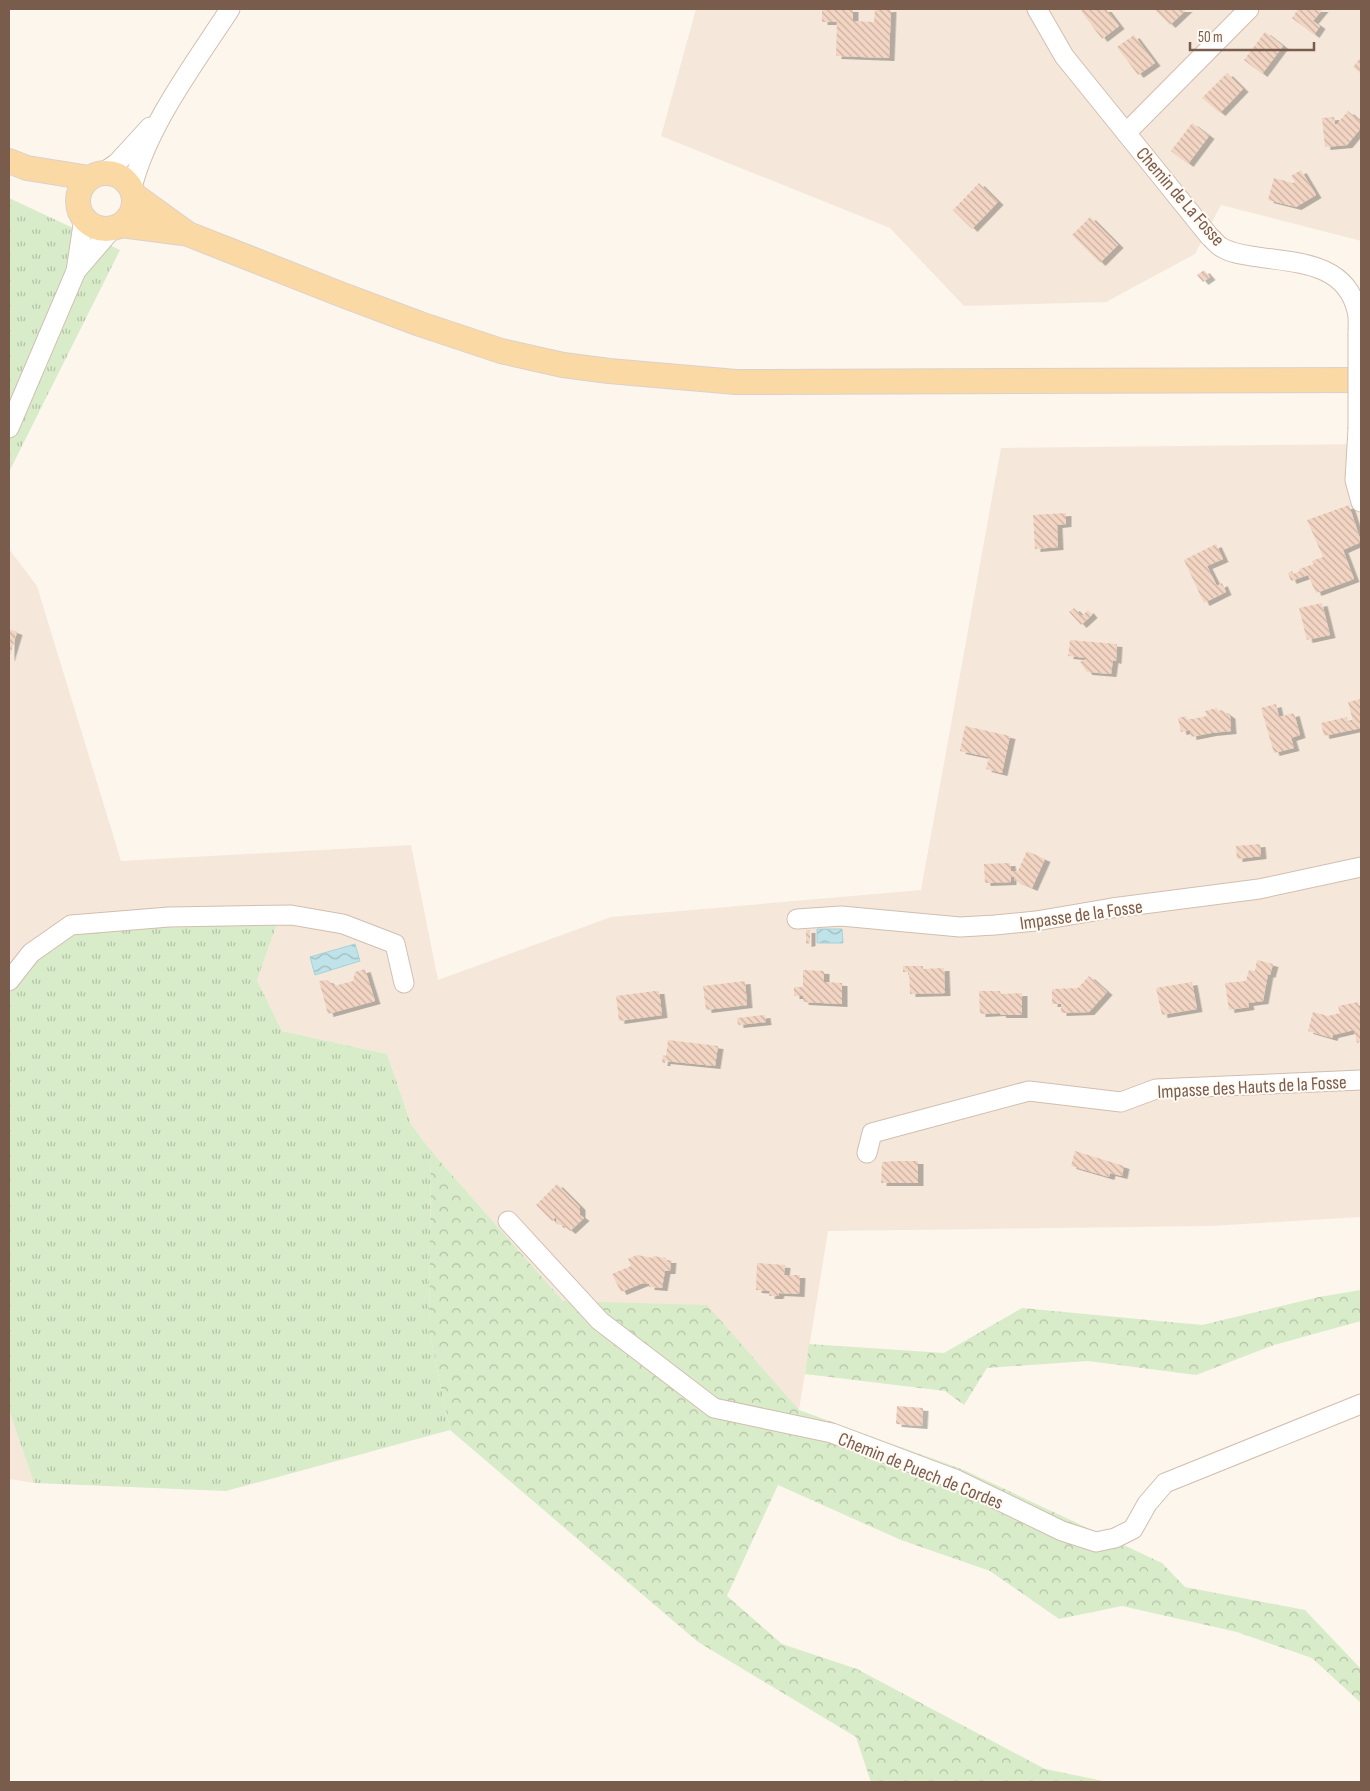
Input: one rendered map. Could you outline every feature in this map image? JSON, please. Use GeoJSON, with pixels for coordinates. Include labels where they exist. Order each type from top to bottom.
{"type":"FeatureCollection","features":[{"type":"Feature","properties":{"kind":"main road"},"geometry":{"type":"LineString","coordinates":[[18,165],[97,175],[112,173],[120,176],[127,181],[133,192],[134,204],[128,219],[117,227]]}},
{"type":"Feature","properties":{"kind":"main road"},"geometry":{"type":"LineString","coordinates":[[18,165],[81,212],[95,227],[104,229],[117,227],[188,234]]}},
{"type":"Feature","properties":{"kind":"main road"},"geometry":{"type":"LineString","coordinates":[[81,212],[79,190],[97,175]]}},
{"type":"Feature","properties":{"kind":"main road"},"geometry":{"type":"LineString","coordinates":[[133,192],[188,234],[340,294],[444,332],[501,351],[563,365],[736,382],[1361,380]]}},
{"type":"Feature","properties":{"kind":"street"},"geometry":{"type":"LineString","coordinates":[[133,192],[142,155],[164,112],[230,9]]}},
{"type":"Feature","properties":{"kind":"street","name":"Chemin de La Fosse"},"geometry":{"type":"LineString","coordinates":[[1037,9],[1064,56],[1220,247],[1234,253],[1302,263],[1326,270],[1340,281],[1351,294],[1358,313],[1358,429],[1355,480],[1361,502]]}},
{"type":"Feature","properties":{"kind":"street"},"geometry":{"type":"LineString","coordinates":[[1126,133],[1248,9]]}},
{"type":"Feature","properties":{"kind":"street"},"geometry":{"type":"LineString","coordinates":[[97,175],[117,163],[164,112]]}},
{"type":"Feature","properties":{"kind":"street"},"geometry":{"type":"LineString","coordinates":[[9,428],[76,270],[81,212]]}},
{"type":"Feature","properties":{"kind":"street"},"geometry":{"type":"LineString","coordinates":[[76,270],[117,227]]}},
{"type":"Feature","properties":{"kind":"street","name":"Impasse de la Fosse"},"geometry":{"type":"LineString","coordinates":[[797,919],[841,916],[960,927],[995,925],[1036,921],[1112,908],[1259,889],[1361,866]]}},
{"type":"Feature","properties":{"kind":"street"},"geometry":{"type":"LineString","coordinates":[[9,981],[32,953],[71,925],[169,917],[291,916],[343,924],[395,944],[404,983]]}},
{"type":"Feature","properties":{"kind":"street","name":"Impasse des Hauts de la Fosse"},"geometry":{"type":"LineString","coordinates":[[867,1154],[872,1133],[1029,1091],[1121,1102],[1156,1089],[1361,1080]]}},
{"type":"Feature","properties":{"kind":"street","name":"Chemin de Puech de Cordes"},"geometry":{"type":"LineString","coordinates":[[508,1221],[600,1321],[714,1408],[832,1433],[957,1480],[1062,1531],[1096,1542],[1116,1538],[1133,1529],[1147,1504],[1165,1483],[1361,1404]]}},
{"type":"Feature","properties":{"kind":"shaded area"},"geometry":{"type":"Polygon","coordinates":[[[696,9],[1361,9],[1361,241],[1221,205],[1195,254],[1106,302],[964,306],[890,228],[661,136],[696,9]]]}},
{"type":"Feature","properties":{"kind":"shaded area"},"geometry":{"type":"Polygon","coordinates":[[[1361,444],[1361,1217],[1211,1226],[828,1231],[799,1410],[563,1301],[431,1151],[411,1124],[387,1054],[282,1031],[257,980],[277,924],[9,995],[9,549],[37,586],[121,861],[411,845],[438,980],[611,917],[921,890],[1001,448],[1361,444]]]}},
{"type":"Feature","properties":{"kind":"shaded area"},"geometry":{"type":"Polygon","coordinates":[[[9,1410],[34,1483],[9,1479],[9,1410]]]}},
{"type":"Feature","properties":{"kind":"green space"},"geometry":{"type":"Polygon","coordinates":[[[9,198],[120,250],[9,472],[9,198]]]}},
{"type":"Feature","properties":{"kind":"green space"},"geometry":{"type":"Polygon","coordinates":[[[277,924],[257,980],[282,1031],[387,1054],[411,1124],[431,1151],[429,1330],[450,1430],[226,1491],[34,1483],[9,1410],[9,995],[31,966],[77,931],[277,924]]]}},
{"type":"Feature","properties":{"kind":"green space"},"geometry":{"type":"Polygon","coordinates":[[[431,1151],[563,1301],[707,1305],[799,1410],[964,1470],[1162,1563],[1185,1587],[1305,1610],[1361,1669],[1361,1703],[1312,1658],[1237,1632],[1122,1606],[1059,1619],[990,1571],[901,1540],[778,1485],[727,1596],[782,1644],[857,1669],[1045,1769],[1108,1782],[871,1782],[856,1737],[698,1642],[450,1430],[429,1330],[431,1151]]]}},
{"type":"Feature","properties":{"kind":"green space"},"geometry":{"type":"Polygon","coordinates":[[[1361,1290],[1361,1321],[1274,1345],[1196,1375],[1088,1361],[987,1368],[964,1405],[945,1391],[805,1374],[809,1344],[944,1353],[1022,1308],[1202,1325],[1319,1297],[1361,1290]]]}},
{"type":"Feature","properties":{"kind":"water"},"geometry":{"type":"Polygon","coordinates":[[[817,929],[842,929],[843,943],[817,943],[817,929]]]}},
{"type":"Feature","properties":{"kind":"water"},"geometry":{"type":"Polygon","coordinates":[[[355,944],[360,961],[315,975],[310,957],[355,944]]]}},
{"type":"Feature","properties":{"kind":"building"},"geometry":{"type":"Polygon","coordinates":[[[822,9],[853,9],[853,21],[874,22],[875,10],[891,9],[889,58],[836,56],[837,22],[822,22],[822,9]]]}},
{"type":"Feature","properties":{"kind":"building"},"geometry":{"type":"Polygon","coordinates":[[[1084,9],[1106,9],[1119,26],[1102,39],[1081,11],[1084,9]]]}},
{"type":"Feature","properties":{"kind":"building"},"geometry":{"type":"Polygon","coordinates":[[[1154,9],[1187,9],[1170,25],[1154,9]]]}},
{"type":"Feature","properties":{"kind":"building"},"geometry":{"type":"Polygon","coordinates":[[[1298,9],[1323,9],[1313,21],[1320,26],[1314,35],[1292,18],[1298,9]]]}},
{"type":"Feature","properties":{"kind":"building"},"geometry":{"type":"Polygon","coordinates":[[[1265,32],[1283,46],[1262,74],[1244,60],[1265,32]]]}},
{"type":"Feature","properties":{"kind":"building"},"geometry":{"type":"Polygon","coordinates":[[[1134,35],[1155,63],[1138,75],[1117,47],[1134,35]]]}},
{"type":"Feature","properties":{"kind":"building"},"geometry":{"type":"Polygon","coordinates":[[[1361,57],[1361,74],[1353,67],[1361,57]]]}},
{"type":"Feature","properties":{"kind":"building"},"geometry":{"type":"Polygon","coordinates":[[[1227,73],[1243,89],[1220,113],[1202,98],[1227,73]]]}},
{"type":"Feature","properties":{"kind":"building"},"geometry":{"type":"Polygon","coordinates":[[[1348,111],[1361,122],[1361,128],[1347,145],[1325,147],[1322,118],[1334,117],[1335,124],[1337,124],[1348,111]]]}},
{"type":"Feature","properties":{"kind":"building"},"geometry":{"type":"Polygon","coordinates":[[[1192,123],[1209,136],[1188,164],[1171,151],[1192,123]]]}},
{"type":"Feature","properties":{"kind":"building"},"geometry":{"type":"Polygon","coordinates":[[[1301,170],[1316,195],[1296,207],[1268,200],[1274,178],[1293,183],[1295,182],[1291,176],[1301,170]]]}},
{"type":"Feature","properties":{"kind":"building"},"geometry":{"type":"Polygon","coordinates":[[[979,183],[998,202],[972,229],[953,210],[979,183]]]}},
{"type":"Feature","properties":{"kind":"building"},"geometry":{"type":"Polygon","coordinates":[[[1090,217],[1118,245],[1100,263],[1072,235],[1090,217]]]}},
{"type":"Feature","properties":{"kind":"building"},"geometry":{"type":"Polygon","coordinates":[[[1204,270],[1210,277],[1203,282],[1197,275],[1204,270]]]}},
{"type":"Feature","properties":{"kind":"building"},"geometry":{"type":"Polygon","coordinates":[[[1349,505],[1361,542],[1343,550],[1354,579],[1316,593],[1308,575],[1291,581],[1288,573],[1292,571],[1293,574],[1300,571],[1299,569],[1314,564],[1312,561],[1323,557],[1307,520],[1349,505]]]}},
{"type":"Feature","properties":{"kind":"building"},"geometry":{"type":"Polygon","coordinates":[[[1066,513],[1066,524],[1057,525],[1058,547],[1035,549],[1033,515],[1066,513]]]}},
{"type":"Feature","properties":{"kind":"building"},"geometry":{"type":"Polygon","coordinates":[[[1216,544],[1223,559],[1207,566],[1217,586],[1222,583],[1226,592],[1204,603],[1184,560],[1216,544]]]}},
{"type":"Feature","properties":{"kind":"building"},"geometry":{"type":"Polygon","coordinates":[[[1322,603],[1330,635],[1307,640],[1299,608],[1322,603]]]}},
{"type":"Feature","properties":{"kind":"building"},"geometry":{"type":"Polygon","coordinates":[[[1074,608],[1082,616],[1088,610],[1092,615],[1081,625],[1069,612],[1074,608]]]}},
{"type":"Feature","properties":{"kind":"building"},"geometry":{"type":"Polygon","coordinates":[[[9,629],[17,632],[9,659],[9,629]]]}},
{"type":"Feature","properties":{"kind":"building"},"geometry":{"type":"Polygon","coordinates":[[[1070,640],[1117,644],[1116,661],[1113,660],[1111,674],[1087,672],[1080,662],[1088,658],[1068,656],[1070,640]]]}},
{"type":"Feature","properties":{"kind":"building"},"geometry":{"type":"Polygon","coordinates":[[[1361,699],[1361,728],[1324,736],[1321,723],[1347,717],[1348,722],[1353,721],[1348,702],[1361,699]]]}},
{"type":"Feature","properties":{"kind":"building"},"geometry":{"type":"Polygon","coordinates":[[[1276,704],[1279,717],[1294,713],[1300,735],[1291,738],[1294,748],[1274,753],[1261,708],[1276,704]]]}},
{"type":"Feature","properties":{"kind":"building"},"geometry":{"type":"Polygon","coordinates":[[[1217,708],[1218,711],[1222,710],[1230,716],[1231,731],[1191,737],[1190,730],[1181,732],[1178,718],[1186,716],[1187,720],[1207,716],[1205,711],[1217,708]]]}},
{"type":"Feature","properties":{"kind":"building"},"geometry":{"type":"Polygon","coordinates":[[[965,726],[1010,736],[1002,773],[986,769],[989,757],[960,751],[965,726]]]}},
{"type":"Feature","properties":{"kind":"building"},"geometry":{"type":"Polygon","coordinates":[[[1260,844],[1261,856],[1237,859],[1236,846],[1260,844]]]}},
{"type":"Feature","properties":{"kind":"building"},"geometry":{"type":"Polygon","coordinates":[[[1027,851],[1045,859],[1032,888],[1014,880],[1015,877],[1011,877],[1011,882],[985,883],[984,864],[1010,863],[1011,871],[1018,871],[1027,851]]]}},
{"type":"Feature","properties":{"kind":"building"},"geometry":{"type":"Polygon","coordinates":[[[806,930],[810,930],[810,943],[806,944],[806,930]]]}},
{"type":"Feature","properties":{"kind":"building"},"geometry":{"type":"Polygon","coordinates":[[[1257,960],[1273,964],[1270,975],[1268,974],[1263,1001],[1248,1003],[1249,1007],[1229,1010],[1225,983],[1246,981],[1249,970],[1255,971],[1257,960]]]}},
{"type":"Feature","properties":{"kind":"building"},"geometry":{"type":"Polygon","coordinates":[[[903,966],[923,966],[923,969],[944,968],[945,993],[910,994],[909,972],[903,972],[903,966]]]}},
{"type":"Feature","properties":{"kind":"building"},"geometry":{"type":"Polygon","coordinates":[[[365,969],[375,1001],[328,1014],[319,981],[327,980],[334,986],[353,981],[355,972],[365,969]]]}},
{"type":"Feature","properties":{"kind":"building"},"geometry":{"type":"Polygon","coordinates":[[[803,970],[824,971],[824,982],[842,983],[842,1004],[803,1002],[803,996],[794,996],[794,987],[803,987],[803,970]]]}},
{"type":"Feature","properties":{"kind":"building"},"geometry":{"type":"Polygon","coordinates":[[[1089,976],[1107,992],[1089,1012],[1061,1013],[1061,1004],[1052,1004],[1052,989],[1078,988],[1089,976]]]}},
{"type":"Feature","properties":{"kind":"building"},"geometry":{"type":"Polygon","coordinates":[[[745,981],[747,1005],[706,1010],[703,986],[745,981]]]}},
{"type":"Feature","properties":{"kind":"building"},"geometry":{"type":"Polygon","coordinates":[[[1192,982],[1197,1009],[1162,1015],[1156,988],[1192,982]]]}},
{"type":"Feature","properties":{"kind":"building"},"geometry":{"type":"Polygon","coordinates":[[[659,991],[662,1015],[619,1021],[616,996],[659,991]]]}},
{"type":"Feature","properties":{"kind":"building"},"geometry":{"type":"Polygon","coordinates":[[[979,991],[1000,991],[1001,994],[1022,993],[1022,1015],[980,1014],[979,991]]]}},
{"type":"Feature","properties":{"kind":"building"},"geometry":{"type":"Polygon","coordinates":[[[1358,1002],[1361,1017],[1361,1042],[1357,1043],[1354,1030],[1333,1035],[1332,1038],[1308,1031],[1313,1012],[1328,1016],[1340,1013],[1338,1006],[1358,1002]]]}},
{"type":"Feature","properties":{"kind":"building"},"geometry":{"type":"Polygon","coordinates":[[[765,1015],[766,1022],[738,1025],[737,1018],[765,1015]]]}},
{"type":"Feature","properties":{"kind":"building"},"geometry":{"type":"Polygon","coordinates":[[[668,1040],[718,1046],[715,1066],[665,1061],[665,1063],[662,1063],[663,1055],[666,1056],[668,1040]]]}},
{"type":"Feature","properties":{"kind":"building"},"geometry":{"type":"Polygon","coordinates":[[[1075,1151],[1124,1166],[1122,1176],[1110,1173],[1109,1177],[1071,1166],[1075,1151]]]}},
{"type":"Feature","properties":{"kind":"building"},"geometry":{"type":"Polygon","coordinates":[[[918,1161],[918,1183],[881,1183],[882,1162],[918,1161]]]}},
{"type":"Feature","properties":{"kind":"building"},"geometry":{"type":"Polygon","coordinates":[[[557,1184],[580,1207],[580,1215],[584,1218],[570,1231],[564,1226],[557,1224],[556,1217],[552,1221],[536,1205],[557,1184]]]}},
{"type":"Feature","properties":{"kind":"building"},"geometry":{"type":"Polygon","coordinates":[[[637,1255],[671,1260],[670,1271],[665,1271],[662,1288],[649,1287],[649,1284],[643,1283],[621,1292],[612,1274],[631,1266],[628,1259],[637,1255]]]}},
{"type":"Feature","properties":{"kind":"building"},"geometry":{"type":"Polygon","coordinates":[[[757,1263],[785,1265],[784,1275],[800,1275],[799,1294],[779,1293],[778,1296],[769,1296],[770,1291],[756,1290],[757,1263]]]}},
{"type":"Feature","properties":{"kind":"building"},"geometry":{"type":"Polygon","coordinates":[[[897,1406],[923,1408],[922,1426],[896,1424],[897,1406]]]}}]}
